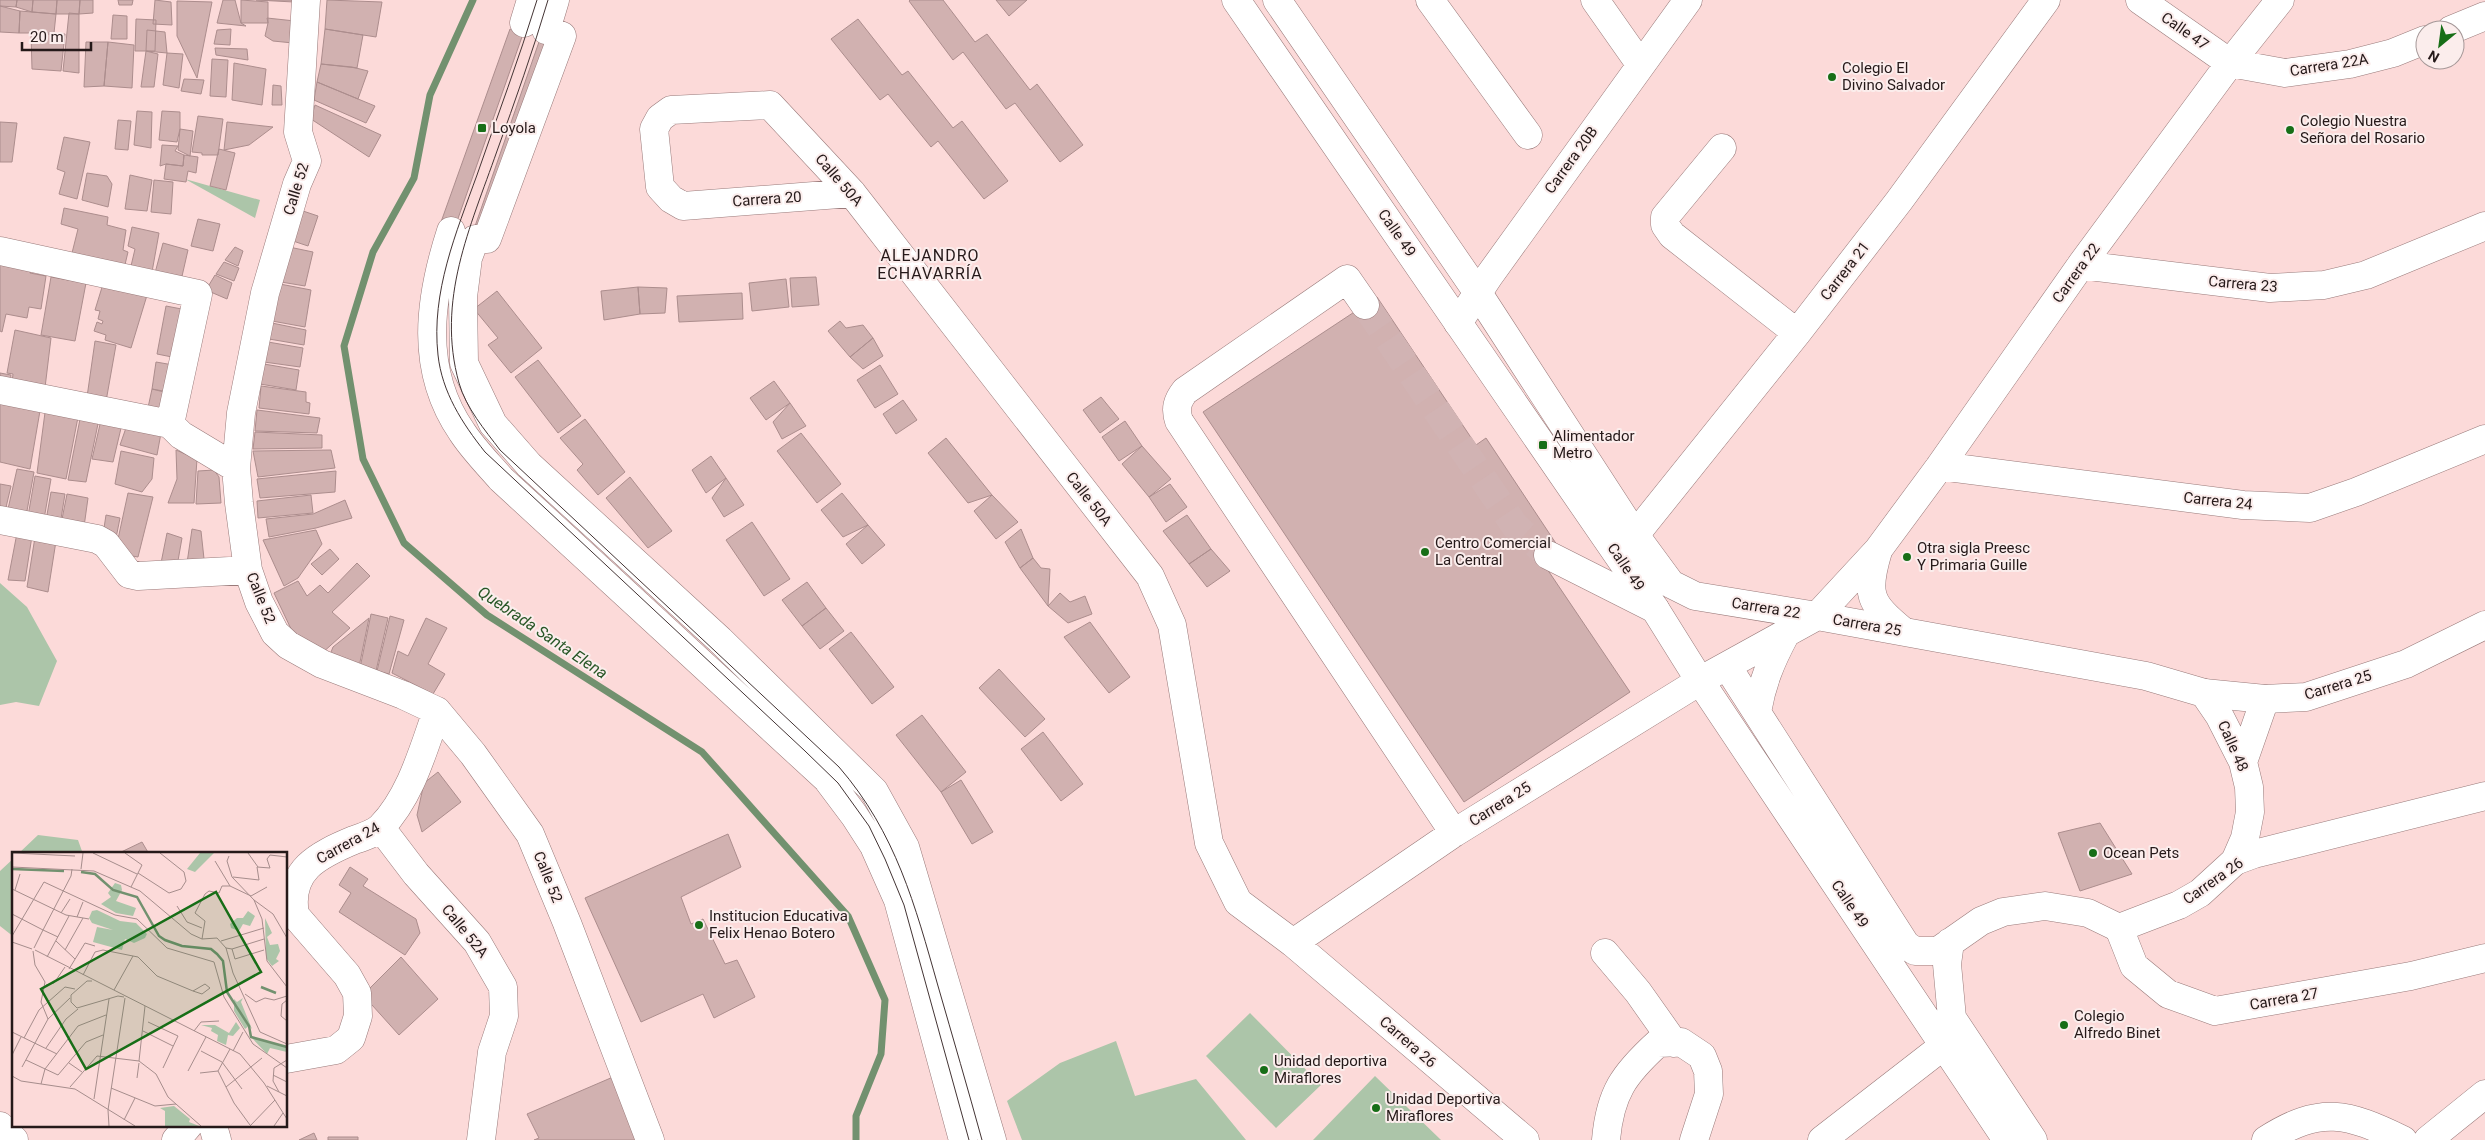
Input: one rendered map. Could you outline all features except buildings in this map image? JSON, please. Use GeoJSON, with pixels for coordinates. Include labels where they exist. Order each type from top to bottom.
{"type":"FeatureCollection","features":[{"type":"Feature","properties":{"kind":"street","name":"Calle 52"},"geometry":{"type":"LineString","coordinates":[[306,0],[298,132],[307,161],[297,184],[265,293],[241,413],[236,468],[248,570],[260,602],[275,633],[288,645],[322,664],[403,695],[437,711],[473,754],[530,834],[567,923],[650,1140]]}},
{"type":"Feature","properties":{"kind":"street"},"geometry":{"type":"LineString","coordinates":[[555,0],[538,21],[562,36],[487,239],[475,239],[468,258],[463,297],[464,363],[493,424],[529,465],[720,640],[874,791],[905,847],[992,1140]]}},
{"type":"Feature","properties":{"kind":"street","name":"Calle 49"},"geometry":{"type":"LineString","coordinates":[[1236,0],[1655,609],[1700,681],[1951,1039],[2033,1140]]}},
{"type":"Feature","properties":{"kind":"street","name":"Calle 49"},"geometry":{"type":"LineString","coordinates":[[1277,0],[1478,293],[1663,576]]}},
{"type":"Feature","properties":{"kind":"street"},"geometry":{"type":"LineString","coordinates":[[1430,0],[1528,135]]}},
{"type":"Feature","properties":{"kind":"street"},"geometry":{"type":"LineString","coordinates":[[1595,0],[1640,64]]}},
{"type":"Feature","properties":{"kind":"street","name":"Carrera 20B"},"geometry":{"type":"LineString","coordinates":[[1458,323],[1640,64],[1688,0]]}},
{"type":"Feature","properties":{"kind":"street","name":"Carrera 21"},"geometry":{"type":"LineString","coordinates":[[1635,535],[1900,201],[2046,0]]}},
{"type":"Feature","properties":{"kind":"street","name":"Calle 47"},"geometry":{"type":"LineString","coordinates":[[2140,0],[2230,63]]}},
{"type":"Feature","properties":{"kind":"street","name":"Carrera 22"},"geometry":{"type":"LineString","coordinates":[[1663,576],[1682,592],[1695,596],[1817,616],[1878,550],[1940,466],[2081,265],[2230,63],[2280,0]]}},
{"type":"Feature","properties":{"kind":"street"},"geometry":{"type":"LineString","coordinates":[[2465,24],[2485,16]]}},
{"type":"Feature","properties":{"kind":"street","name":"Carrera 22A"},"geometry":{"type":"LineString","coordinates":[[2230,63],[2285,73],[2350,64],[2394,53],[2415,44]]}},
{"type":"Feature","properties":{"kind":"street","name":"Calle 50A"},"geometry":{"type":"LineString","coordinates":[[682,206],[671,199],[660,187],[654,129],[660,118],[671,110],[770,105],[852,193],[1150,576],[1172,625],[1209,843],[1238,902],[1293,943]]}},
{"type":"Feature","properties":{"kind":"street"},"geometry":{"type":"LineString","coordinates":[[1722,148],[1665,217],[1665,226],[1672,235],[1797,333]]}},
{"type":"Feature","properties":{"kind":"street","name":"Carrera 20"},"geometry":{"type":"LineString","coordinates":[[682,206],[852,193]]}},
{"type":"Feature","properties":{"kind":"street","name":"Carrera 23"},"geometry":{"type":"LineString","coordinates":[[2081,265],[2270,288],[2324,285],[2366,275],[2485,226]]}},
{"type":"Feature","properties":{"kind":"street"},"geometry":{"type":"LineString","coordinates":[[451,231],[430,322],[435,371],[443,398],[462,432],[501,479],[827,779],[854,815],[874,846],[898,900],[963,1140]]}},
{"type":"Feature","properties":{"kind":"street"},"geometry":{"type":"LineString","coordinates":[[0,251],[198,294],[170,424]]}},
{"type":"Feature","properties":{"kind":"street"},"geometry":{"type":"LineString","coordinates":[[1365,304],[1347,279],[1185,391],[1179,398],[1176,413],[1179,421],[1454,833]]}},
{"type":"Feature","properties":{"kind":"street"},"geometry":{"type":"LineString","coordinates":[[0,390],[170,424],[181,435],[236,468]]}},
{"type":"Feature","properties":{"kind":"street","name":"Carrera 24"},"geometry":{"type":"LineString","coordinates":[[1940,466],[2243,504],[2310,508],[2356,492],[2485,440]]}},
{"type":"Feature","properties":{"kind":"street"},"geometry":{"type":"LineString","coordinates":[[0,520],[97,539],[106,544],[129,574],[138,576],[248,570]]}},
{"type":"Feature","properties":{"kind":"street","name":"Carrera 22"},"geometry":{"type":"LineString","coordinates":[[1878,550],[1870,582],[1872,593],[1883,614],[1903,631]]}},
{"type":"Feature","properties":{"kind":"street"},"geometry":{"type":"LineString","coordinates":[[1548,555],[1655,609]]}},
{"type":"Feature","properties":{"kind":"street","name":"Carrera 25"},"geometry":{"type":"LineString","coordinates":[[1293,943],[1454,833],[1700,681],[1817,616],[2146,676],[2204,693],[2265,699],[2306,697],[2406,664],[2485,625]]}},
{"type":"Feature","properties":{"kind":"street"},"geometry":{"type":"LineString","coordinates":[[1761,719],[1761,686],[1770,662],[1785,635]]}},
{"type":"Feature","properties":{"kind":"street","name":"Calle 49"},"geometry":{"type":"LineString","coordinates":[[1726,666],[1906,945],[1915,951],[1938,951],[1950,942]]}},
{"type":"Feature","properties":{"kind":"street"},"geometry":{"type":"LineString","coordinates":[[1700,681],[1761,719]]}},
{"type":"Feature","properties":{"kind":"street","name":"Calle 48"},"geometry":{"type":"LineString","coordinates":[[2204,693],[2219,715],[2243,762],[2249,787],[2250,812],[2245,838],[2235,861]]}},
{"type":"Feature","properties":{"kind":"street"},"geometry":{"type":"LineString","coordinates":[[2243,762],[2265,699]]}},
{"type":"Feature","properties":{"kind":"street","name":"Carrera 24"},"geometry":{"type":"LineString","coordinates":[[288,1060],[336,1050],[351,1038],[358,1016],[357,993],[346,975],[295,915],[293,902],[296,882],[313,861],[380,828],[402,798],[412,778],[437,711]]}},
{"type":"Feature","properties":{"kind":"street","name":"Carrera 26"},"geometry":{"type":"LineString","coordinates":[[2119,928],[2179,905],[2200,893],[2235,861],[2254,854],[2485,796]]}},
{"type":"Feature","properties":{"kind":"street","name":"Calle 52A"},"geometry":{"type":"LineString","coordinates":[[380,828],[416,874],[477,942],[503,987],[504,1016],[492,1052],[481,1140]]}},
{"type":"Feature","properties":{"kind":"street"},"geometry":{"type":"LineString","coordinates":[[1950,942],[1981,921],[2003,912],[2045,906],[2088,913],[2119,928]]}},
{"type":"Feature","properties":{"kind":"street","name":"Carrera 27"},"geometry":{"type":"LineString","coordinates":[[2119,928],[2134,966],[2168,994],[2215,1011],[2411,976],[2485,958]]}},
{"type":"Feature","properties":{"kind":"street","name":"Calle 49"},"geometry":{"type":"LineString","coordinates":[[1950,942],[1947,964],[1952,1018],[1951,1039],[2007,1140]]}},
{"type":"Feature","properties":{"kind":"street","name":"Carrera 26"},"geometry":{"type":"LineString","coordinates":[[1293,943],[1525,1140]]}},
{"type":"Feature","properties":{"kind":"street"},"geometry":{"type":"LineString","coordinates":[[1605,953],[1638,992],[1674,1043]]}},
{"type":"Feature","properties":{"kind":"street"},"geometry":{"type":"LineString","coordinates":[[1822,1140],[1951,1039]]}},
{"type":"Feature","properties":{"kind":"street"},"geometry":{"type":"LineString","coordinates":[[1606,1140],[1608,1117],[1620,1082],[1658,1043],[1681,1042],[1702,1056],[1708,1071],[1709,1094],[1694,1140]]}},
{"type":"Feature","properties":{"kind":"street"},"geometry":{"type":"LineString","coordinates":[[2429,1139],[2485,1094]]}},
{"type":"Feature","properties":{"kind":"street"},"geometry":{"type":"LineString","coordinates":[[2266,1140],[2287,1127],[2314,1117],[2342,1116],[2370,1124],[2403,1140]]}},
{"type":"Feature","properties":{"kind":"street"},"geometry":{"type":"LineString","coordinates":[[0,1126],[14,1140]]}},
{"type":"Feature","properties":{"kind":"street"},"geometry":{"type":"LineString","coordinates":[[176,1140],[186,1128]]}},
{"type":"Feature","properties":{"kind":"green space"},"geometry":{"type":"Polygon","coordinates":[[[185,179],[260,200],[255,218],[185,179]]]}},
{"type":"Feature","properties":{"kind":"green space"},"geometry":{"type":"Polygon","coordinates":[[[0,583],[27,607],[57,661],[39,706],[16,702],[0,705],[0,583]]]}},
{"type":"Feature","properties":{"kind":"green space"},"geometry":{"type":"Polygon","coordinates":[[[38,835],[78,840],[82,852],[20,852],[38,835]]]}},
{"type":"Feature","properties":{"kind":"green space"},"geometry":{"type":"Polygon","coordinates":[[[12,860],[12,935],[0,926],[0,871],[12,860]]]}},
{"type":"Feature","properties":{"kind":"green space","name":"Unidad deportiva Miraflores"},"geometry":{"type":"Polygon","coordinates":[[[1250,1013],[1321,1085],[1276,1128],[1206,1056],[1250,1013]]]}},
{"type":"Feature","properties":{"kind":"green space"},"geometry":{"type":"Polygon","coordinates":[[[1116,1041],[1135,1096],[1196,1079],[1246,1140],[1022,1140],[1007,1101],[1060,1063],[1116,1041]]]}},
{"type":"Feature","properties":{"kind":"green space","name":"Unidad Deportiva Miraflores"},"geometry":{"type":"Polygon","coordinates":[[[1375,1076],[1441,1140],[1313,1140],[1375,1076]]]}},
{"type":"Feature","properties":{"kind":"waterway","name":"Quebrada Santa Elena"},"geometry":{"type":"LineString","coordinates":[[473,0],[430,95],[414,178],[373,252],[344,346],[363,459],[404,543],[487,615],[702,752],[848,916],[885,1000],[881,1054],[856,1116],[856,1140]]}},
{"type":"Feature","properties":{"kind":"tunnel"},"geometry":{"type":"LineString","coordinates":[[1365,305],[1515,526],[1548,555]]}},
{"type":"Feature","properties":{"kind":"tram line"},"geometry":{"type":"LineString","coordinates":[[537,0],[447,263],[438,308],[437,332],[438,355],[444,382],[461,418],[485,452],[838,783],[869,826],[904,905],[969,1140]]}},
{"type":"Feature","properties":{"kind":"tram line"},"geometry":{"type":"LineString","coordinates":[[548,0],[524,76],[476,208],[459,265],[451,323],[453,352],[462,392],[477,418],[500,450],[839,767],[859,792],[889,844],[912,899],[982,1140]]}},
{"type":"Feature","properties":{"kind":"place","name":"Colegio El Divino Salvador"},"geometry":{"type":"Point","coordinates":[1832,77]}},
{"type":"Feature","properties":{"kind":"place","name":"Loyola"},"geometry":{"type":"Point","coordinates":[482,128]}},
{"type":"Feature","properties":{"kind":"place","name":"Colegio Nuestra Señora del Rosario"},"geometry":{"type":"Point","coordinates":[2290,130]}},
{"type":"Feature","properties":{"kind":"place","name":"Alimentador Metro"},"geometry":{"type":"Point","coordinates":[1543,445]}},
{"type":"Feature","properties":{"kind":"place","name":"Centro Comercial La Central"},"geometry":{"type":"Point","coordinates":[1425,552]}},
{"type":"Feature","properties":{"kind":"place","name":"Otra sigla Preesc Y Primaria Guille"},"geometry":{"type":"Point","coordinates":[1907,557]}},
{"type":"Feature","properties":{"kind":"place","name":"Ocean Pets"},"geometry":{"type":"Point","coordinates":[2093,853]}},
{"type":"Feature","properties":{"kind":"place","name":"Institucion Educativa Felix Henao Botero"},"geometry":{"type":"Point","coordinates":[699,925]}},
{"type":"Feature","properties":{"kind":"place","name":"Colegio Alfredo Binet"},"geometry":{"type":"Point","coordinates":[2064,1025]}},
{"type":"Feature","properties":{"kind":"place","name":"Unidad deportiva Miraflores"},"geometry":{"type":"Point","coordinates":[1264,1070]}},
{"type":"Feature","properties":{"kind":"place","name":"Unidad Deportiva Miraflores"},"geometry":{"type":"Point","coordinates":[1376,1108]}},
{"type":"Feature","properties":{"kind":"district","name":"ALEJANDRO ECHAVARRÍA"},"geometry":{"type":"Point","coordinates":[930,264]}}]}
